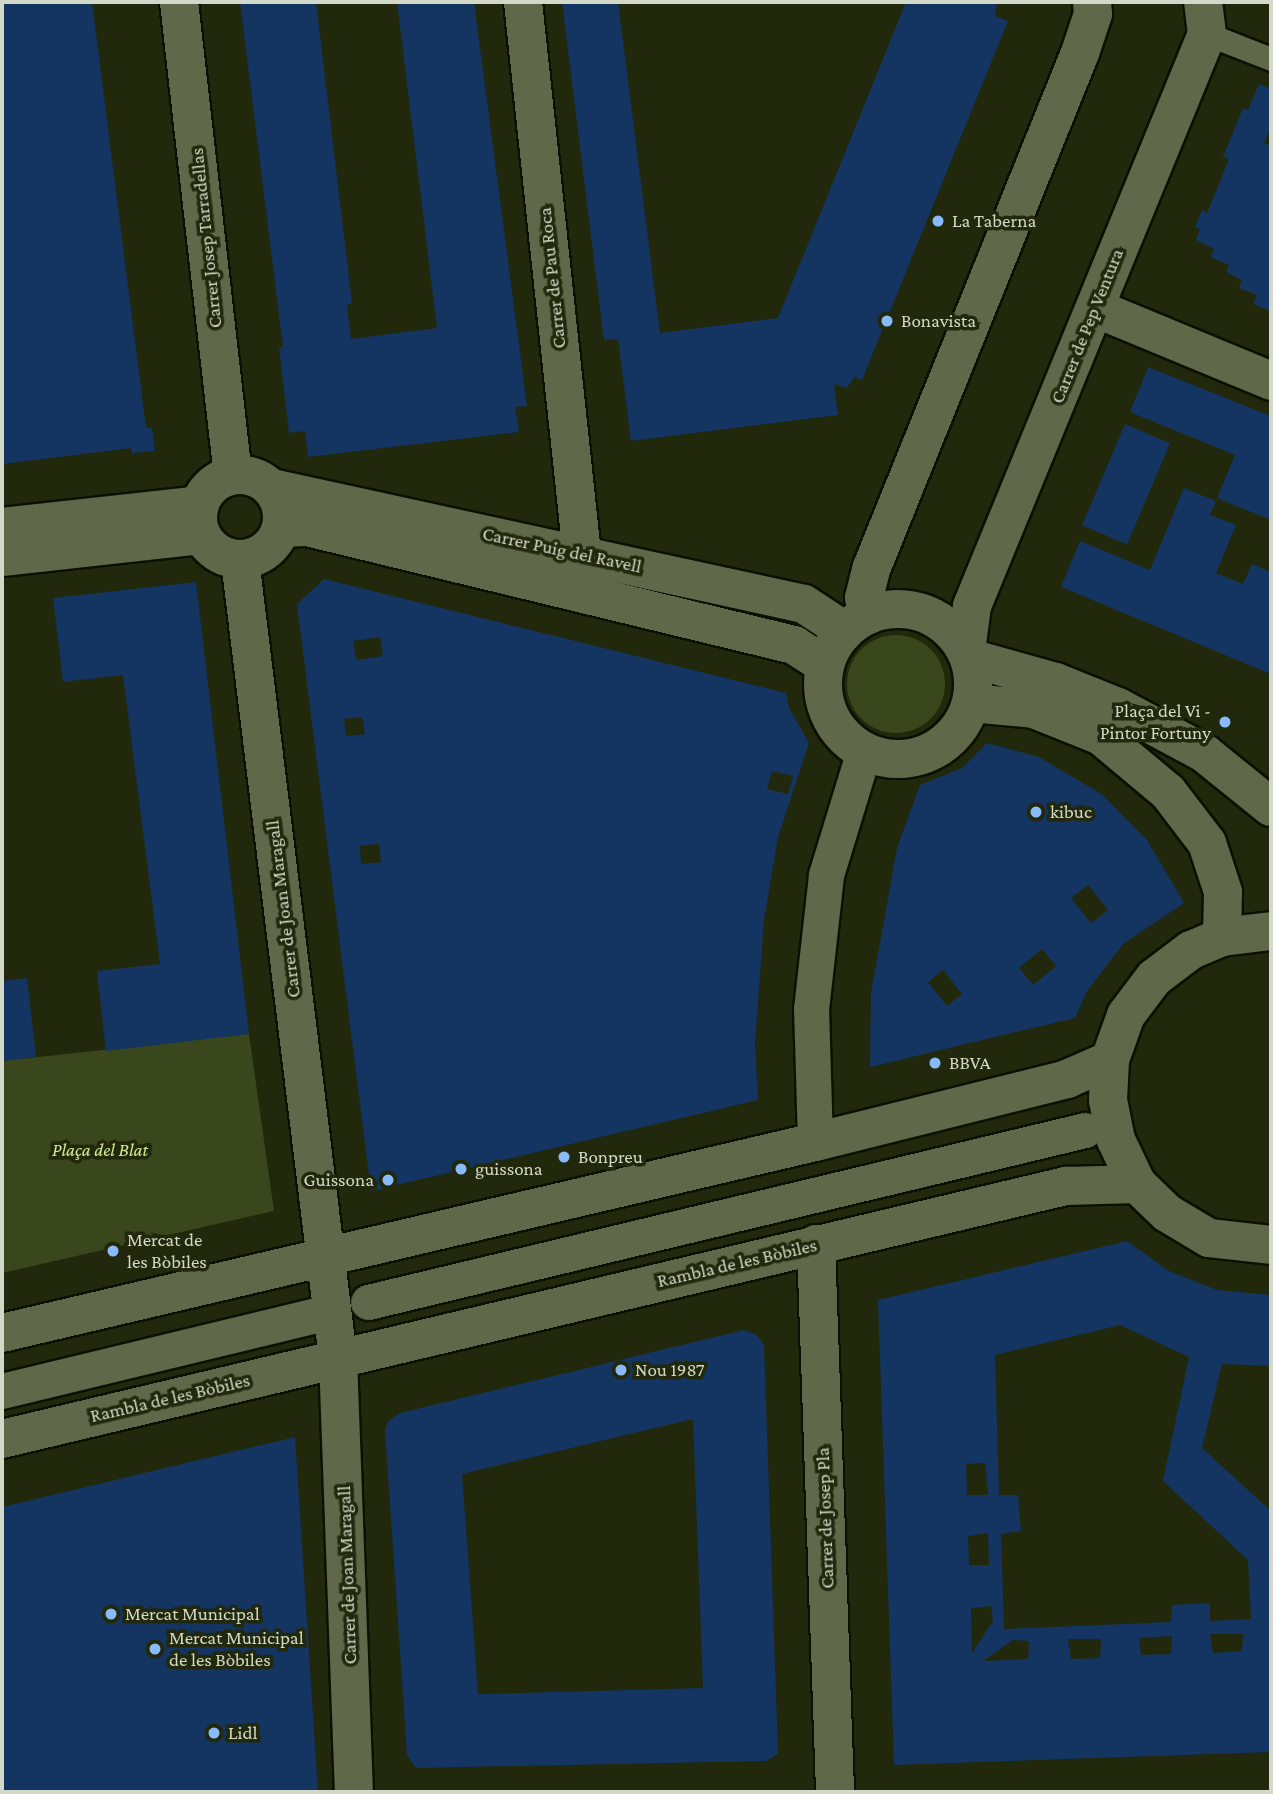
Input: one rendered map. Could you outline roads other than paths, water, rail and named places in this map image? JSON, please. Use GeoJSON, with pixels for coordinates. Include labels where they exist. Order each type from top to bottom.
{"type":"FeatureCollection","features":[{"type":"Feature","properties":{"kind":"street","name":"Carrer Josep Tarradellas"},"geometry":{"type":"LineString","coordinates":[[179,2],[233,475]]}},
{"type":"Feature","properties":{"kind":"street","name":"Carrer de Pau Roca"},"geometry":{"type":"LineString","coordinates":[[523,2],[582,554]]}},
{"type":"Feature","properties":{"kind":"street"},"geometry":{"type":"LineString","coordinates":[[857,623],[891,609],[935,618],[953,632],[968,654],[971,703],[955,732],[929,752],[886,758],[864,751],[844,736],[830,715],[823,691],[825,665],[857,623],[872,568],[1080,53],[1093,14],[1092,2]]}},
{"type":"Feature","properties":{"kind":"street","name":"Carrer de Pep Ventura"},"geometry":{"type":"LineString","coordinates":[[968,654],[972,606],[1095,308],[1205,18]]}},
{"type":"Feature","properties":{"kind":"street"},"geometry":{"type":"LineString","coordinates":[[1095,308],[1271,381]]}},
{"type":"Feature","properties":{"kind":"street"},"geometry":{"type":"LineString","coordinates":[[233,475],[260,480],[272,488],[283,514],[281,528],[266,551],[240,560],[215,552],[200,520],[210,486],[233,475]]}},
{"type":"Feature","properties":{"kind":"street","name":"Carrer Puig del Ravell"},"geometry":{"type":"LineString","coordinates":[[272,488],[804,604],[857,623]]}},
{"type":"Feature","properties":{"kind":"street"},"geometry":{"type":"LineString","coordinates":[[2,527],[200,520]]}},
{"type":"Feature","properties":{"kind":"street"},"geometry":{"type":"LineString","coordinates":[[2,557],[200,520]]}},
{"type":"Feature","properties":{"kind":"street","name":"Carrer Puig del Ravell"},"geometry":{"type":"LineString","coordinates":[[281,528],[307,527],[794,645],[825,665]]}},
{"type":"Feature","properties":{"kind":"street","name":"Carrer de Joan Maragall"},"geometry":{"type":"LineString","coordinates":[[240,560],[324,1257]]}},
{"type":"Feature","properties":{"kind":"street"},"geometry":{"type":"LineString","coordinates":[[968,654],[1056,682],[1118,707],[1204,753],[1271,807]]}},
{"type":"Feature","properties":{"kind":"street"},"geometry":{"type":"LineString","coordinates":[[971,703],[1034,709],[1101,736],[1168,792],[1207,843],[1223,892],[1222,937]]}},
{"type":"Feature","properties":{"kind":"street"},"geometry":{"type":"LineString","coordinates":[[815,1142],[811,1009],[826,875],[864,751]]}},
{"type":"Feature","properties":{"kind":"street"},"geometry":{"type":"LineString","coordinates":[[1271,931],[1222,937],[1191,950],[1154,978],[1126,1016],[1110,1060],[1108,1100],[1116,1140],[1137,1184],[1167,1213],[1209,1238],[1271,1245]]}},
{"type":"Feature","properties":{"kind":"street"},"geometry":{"type":"LineString","coordinates":[[2,1333],[815,1142],[1067,1079],[1110,1060]]}},
{"type":"Feature","properties":{"kind":"street"},"geometry":{"type":"LineString","coordinates":[[368,1302],[1085,1130]]}},
{"type":"Feature","properties":{"kind":"street","name":"Rambla de les Bòbiles"},"geometry":{"type":"LineString","coordinates":[[2,1439],[1066,1186],[1137,1184]]}},
{"type":"Feature","properties":{"kind":"street","name":"Carrer de Josep Pla"},"geometry":{"type":"LineString","coordinates":[[816,1244],[835,1792]]}},
{"type":"Feature","properties":{"kind":"street"},"geometry":{"type":"LineString","coordinates":[[324,1257],[338,1358]]}},
{"type":"Feature","properties":{"kind":"street"},"geometry":{"type":"LineString","coordinates":[[2,1391],[317,1315]]}},
{"type":"Feature","properties":{"kind":"street","name":"Carrer de Joan Maragall"},"geometry":{"type":"LineString","coordinates":[[338,1358],[354,1792]]}},
{"type":"Feature","properties":{"kind":"lane"},"geometry":{"type":"LineString","coordinates":[[1205,18],[1271,59]]}},
{"type":"Feature","properties":{"kind":"place","name":"La Taberna"},"geometry":{"type":"Point","coordinates":[938,221]}},
{"type":"Feature","properties":{"kind":"place","name":"Bonavista"},"geometry":{"type":"Point","coordinates":[887,321]}},
{"type":"Feature","properties":{"kind":"place","name":"Plaça del Vi - Pintor Fortuny"},"geometry":{"type":"Point","coordinates":[1225,722]}},
{"type":"Feature","properties":{"kind":"place","name":"kibuc"},"geometry":{"type":"Point","coordinates":[1036,812]}},
{"type":"Feature","properties":{"kind":"place","name":"BBVA"},"geometry":{"type":"Point","coordinates":[935,1063]}},
{"type":"Feature","properties":{"kind":"place","name":"Bonpreu"},"geometry":{"type":"Point","coordinates":[564,1157]}},
{"type":"Feature","properties":{"kind":"place","name":"guissona"},"geometry":{"type":"Point","coordinates":[461,1169]}},
{"type":"Feature","properties":{"kind":"place","name":"Guissona"},"geometry":{"type":"Point","coordinates":[388,1180]}},
{"type":"Feature","properties":{"kind":"place","name":"Mercat de les Bòbiles"},"geometry":{"type":"Point","coordinates":[113,1251]}},
{"type":"Feature","properties":{"kind":"place","name":"Nou 1987"},"geometry":{"type":"Point","coordinates":[621,1370]}},
{"type":"Feature","properties":{"kind":"place","name":"Mercat Municipal"},"geometry":{"type":"Point","coordinates":[111,1614]}},
{"type":"Feature","properties":{"kind":"place","name":"Mercat Municipal de les Bòbiles"},"geometry":{"type":"Point","coordinates":[155,1649]}},
{"type":"Feature","properties":{"kind":"place","name":"Lidl"},"geometry":{"type":"Point","coordinates":[214,1733]}},
{"type":"Feature","properties":{"kind":"park label","name":"Plaça del Blat"},"geometry":{"type":"Point","coordinates":[100,1150]}}]}
